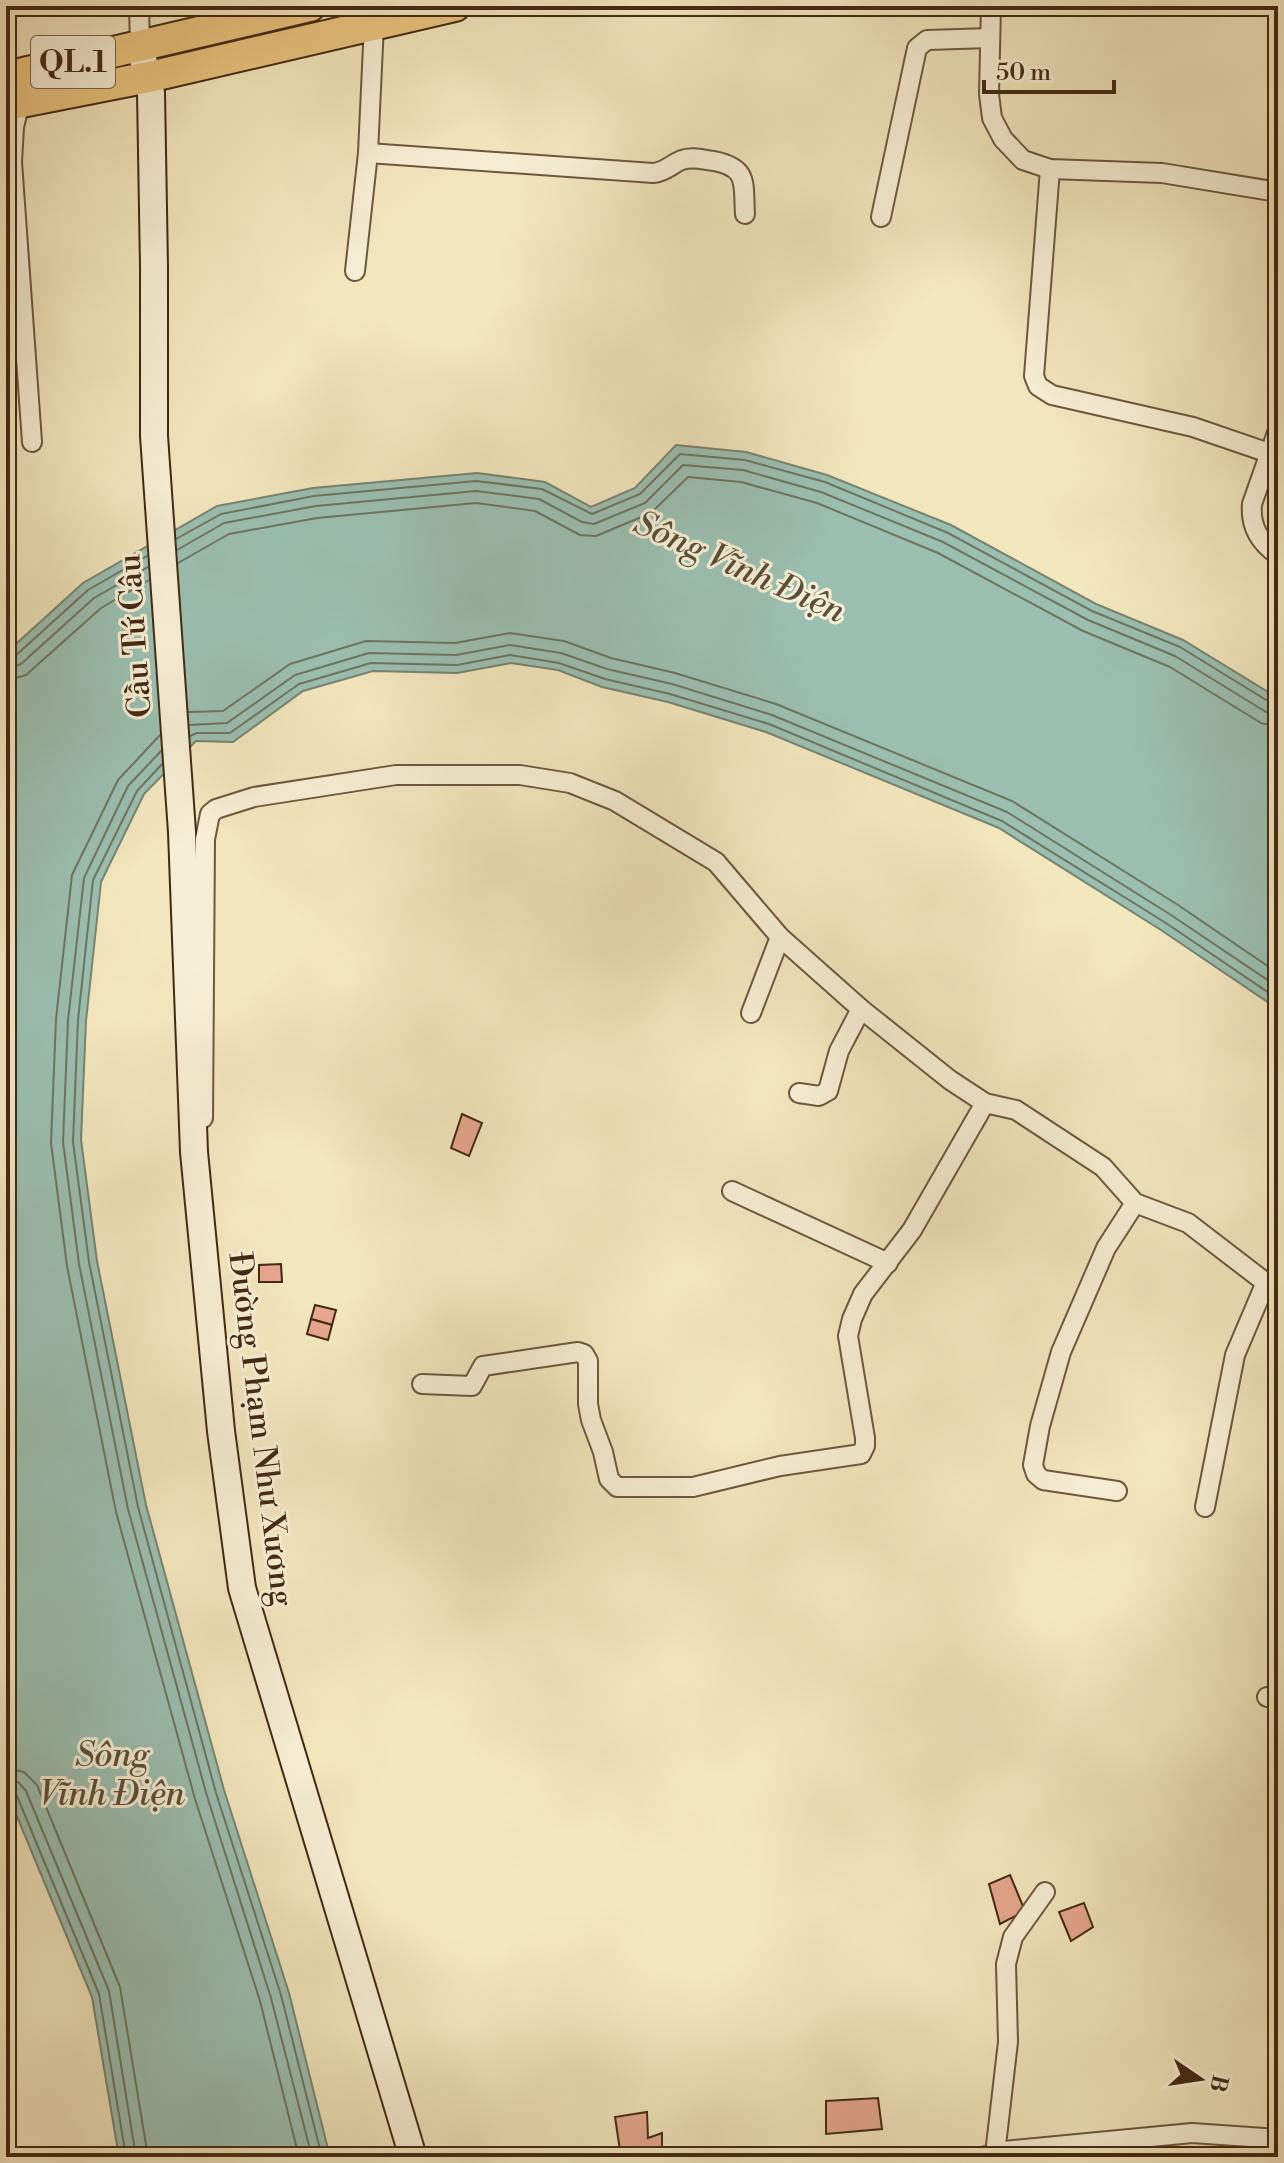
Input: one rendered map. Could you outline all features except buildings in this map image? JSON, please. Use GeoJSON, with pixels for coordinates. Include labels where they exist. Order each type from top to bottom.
{"type":"FeatureCollection","features":[{"type":"Feature","properties":{"kind":"highway","name":"QL.1"},"geometry":{"type":"LineString","coordinates":[[10,90],[140,46],[252,13],[310,6]]}},
{"type":"Feature","properties":{"kind":"highway","name":"QL.1"},"geometry":{"type":"LineString","coordinates":[[10,90],[149,77],[455,6]]}},
{"type":"Feature","properties":{"kind":"main road"},"geometry":{"type":"LineString","coordinates":[[140,46],[149,77]]}},
{"type":"Feature","properties":{"kind":"main road","name":"Cầu Tứ Câu"},"geometry":{"type":"LineString","coordinates":[[149,77],[154,436],[182,832]]}},
{"type":"Feature","properties":{"kind":"main road","name":"Đường Phạm Như Xương"},"geometry":{"type":"LineString","coordinates":[[182,832],[194,1152],[221,1431],[242,1588],[413,2157]]}},
{"type":"Feature","properties":{"kind":"street"},"geometry":{"type":"LineString","coordinates":[[139,6],[140,46]]}},
{"type":"Feature","properties":{"kind":"street"},"geometry":{"type":"LineString","coordinates":[[991,6],[989,94],[992,118],[1003,139],[1023,160],[1050,169],[1162,173],[1278,192]]}},
{"type":"Feature","properties":{"kind":"street"},"geometry":{"type":"LineString","coordinates":[[355,271],[368,153],[374,24]]}},
{"type":"Feature","properties":{"kind":"street"},"geometry":{"type":"LineString","coordinates":[[881,217],[917,48],[927,40],[990,38]]}},
{"type":"Feature","properties":{"kind":"street"},"geometry":{"type":"LineString","coordinates":[[10,90],[14,127],[12,162],[32,442]]}},
{"type":"Feature","properties":{"kind":"street"},"geometry":{"type":"LineString","coordinates":[[368,153],[653,173],[665,171],[681,160],[699,159],[730,164],[739,171],[743,181],[745,214]]}},
{"type":"Feature","properties":{"kind":"street"},"geometry":{"type":"LineString","coordinates":[[1050,169],[1034,376],[1038,386],[1052,395],[1193,427],[1269,453]]}},
{"type":"Feature","properties":{"kind":"street"},"geometry":{"type":"LineString","coordinates":[[1278,430],[1252,504],[1251,516],[1258,534],[1278,555]]}},
{"type":"Feature","properties":{"kind":"street"},"geometry":{"type":"LineString","coordinates":[[194,1152],[205,1113],[203,948],[205,839],[210,814],[216,809],[254,797],[396,775],[520,775],[570,783],[615,801],[716,862],[780,937],[861,1009],[950,1080],[985,1103],[1016,1110],[1103,1167],[1135,1203],[1188,1223],[1272,1287],[1235,1355],[1205,1507]]}},
{"type":"Feature","properties":{"kind":"street"},"geometry":{"type":"LineString","coordinates":[[751,1013],[780,937]]}},
{"type":"Feature","properties":{"kind":"street"},"geometry":{"type":"LineString","coordinates":[[799,1093],[819,1096],[828,1091],[839,1051],[861,1009]]}},
{"type":"Feature","properties":{"kind":"street"},"geometry":{"type":"LineString","coordinates":[[422,1384],[472,1386],[483,1366],[578,1352],[584,1354],[588,1361],[591,1420],[609,1479],[617,1487],[693,1487],[780,1466],[855,1456],[864,1450],[865,1438],[848,1336],[858,1303],[912,1230],[985,1103]]}},
{"type":"Feature","properties":{"kind":"street"},"geometry":{"type":"LineString","coordinates":[[732,1191],[888,1263]]}},
{"type":"Feature","properties":{"kind":"street"},"geometry":{"type":"LineString","coordinates":[[1117,1491],[1043,1480],[1036,1474],[1033,1465],[1040,1426],[1061,1352],[1101,1257],[1135,1203]]}},
{"type":"Feature","properties":{"kind":"street"},"geometry":{"type":"LineString","coordinates":[[1045,1892],[1013,1937],[1006,1964],[1008,2042],[989,2155],[1192,2133],[1278,2139]]}},
{"type":"Feature","properties":{"kind":"water","name":"Sông Vĩnh Điện"},"geometry":{"type":"Polygon","coordinates":[[[676,445],[746,452],[827,475],[951,525],[1096,604],[1183,640],[1278,698],[1278,1009],[1161,930],[999,828],[766,732],[668,702],[602,687],[558,670],[511,663],[457,673],[373,671],[303,691],[233,742],[196,741],[144,794],[101,882],[86,1021],[81,1140],[97,1261],[146,1505],[224,1790],[289,1993],[330,2157],[119,2157],[92,1997],[6,1790],[6,653],[83,583],[217,506],[313,488],[477,473],[545,482],[591,507],[635,488],[676,445]]]}}]}
